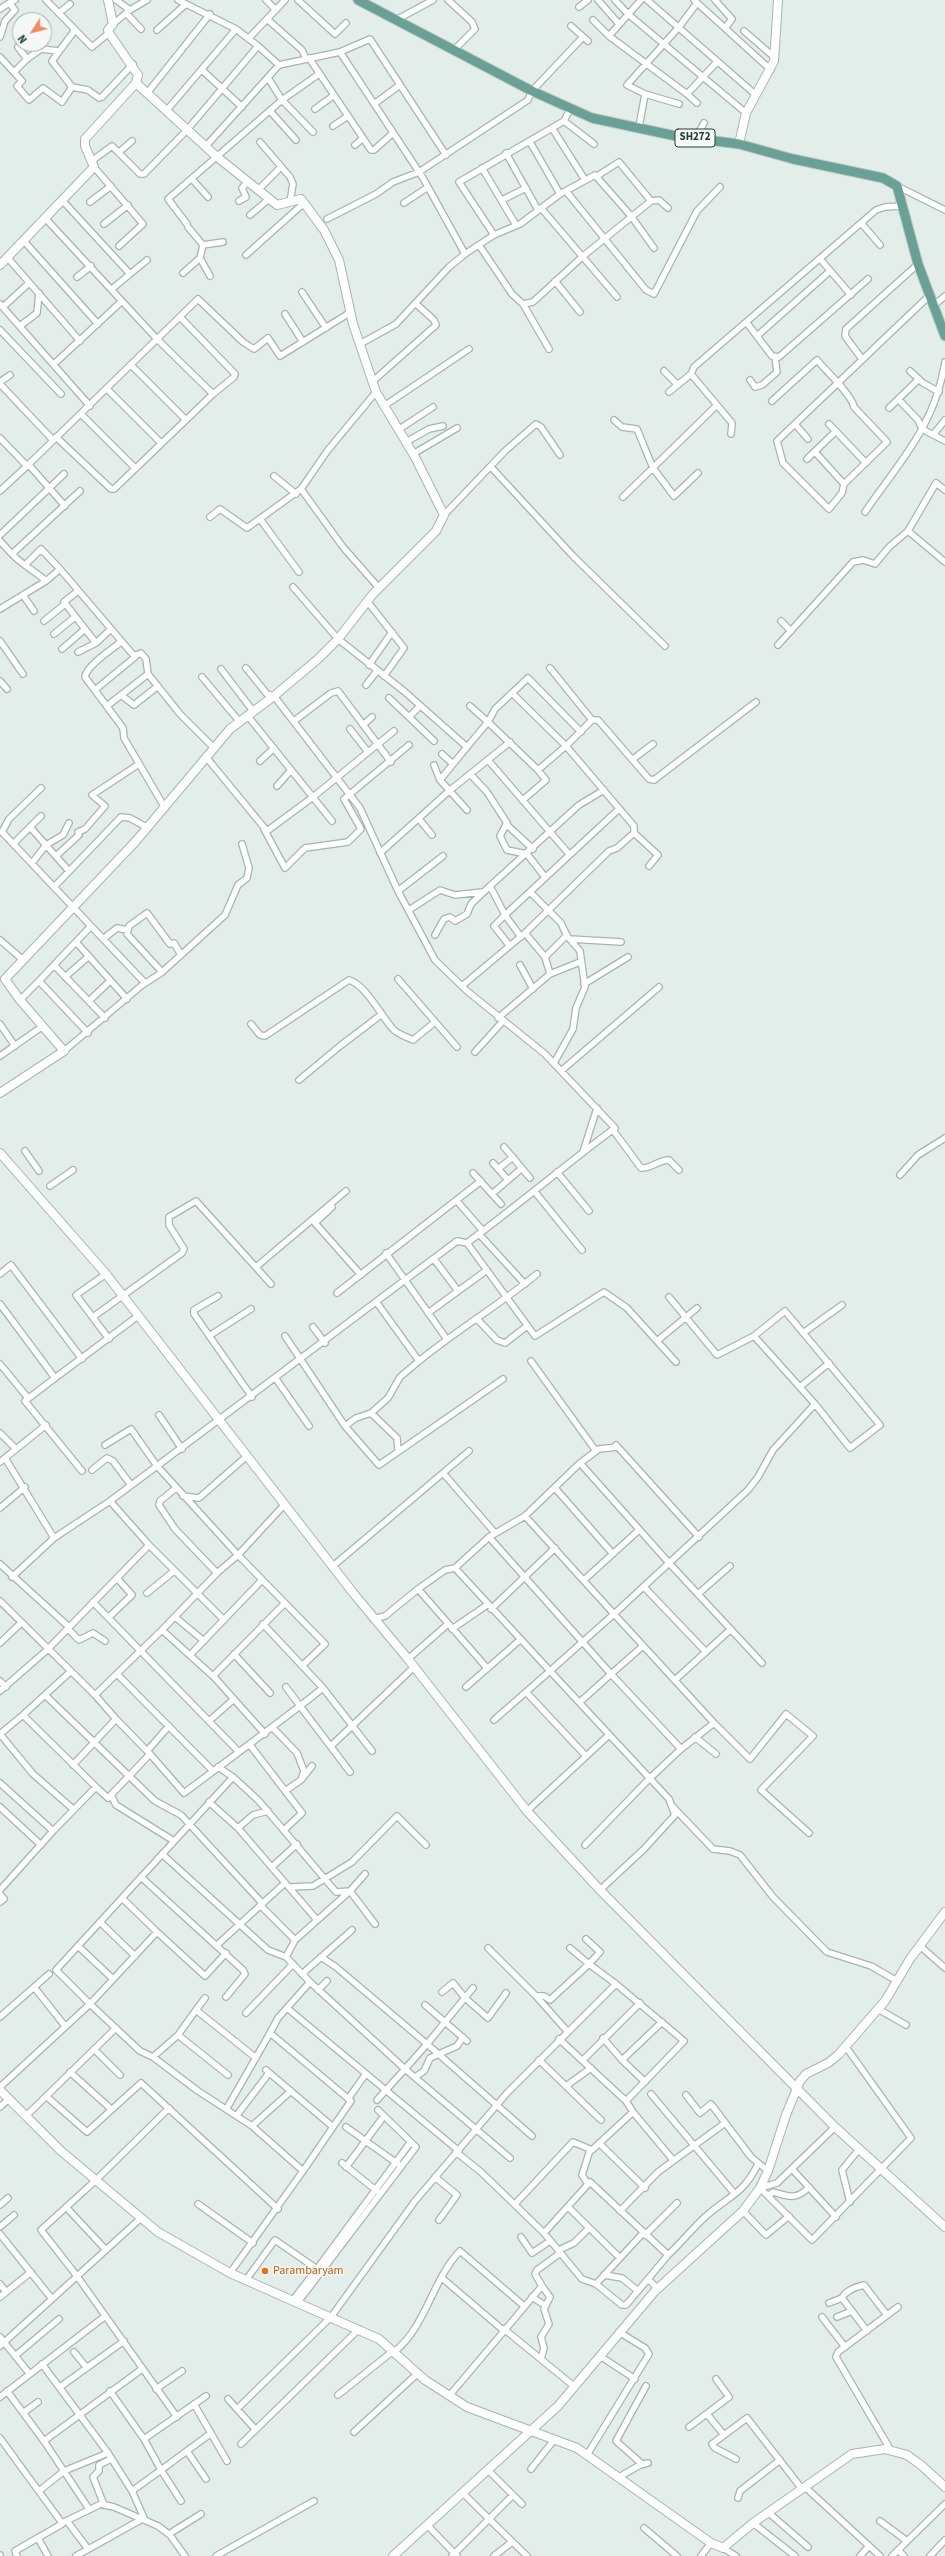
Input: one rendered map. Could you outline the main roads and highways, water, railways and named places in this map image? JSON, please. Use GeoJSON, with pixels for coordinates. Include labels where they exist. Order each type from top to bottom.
{"type":"FeatureCollection","features":[{"type":"Feature","properties":{"kind":"main road","name":"SH272"},"geometry":{"type":"LineString","coordinates":[[358,0],[532,91],[592,118],[696,138],[739,144],[793,159],[883,178],[897,186],[918,264],[945,336]]}},
{"type":"Feature","properties":{"kind":"place","name":"Parambaryam"},"geometry":{"type":"Point","coordinates":[265,2271]}}]}
